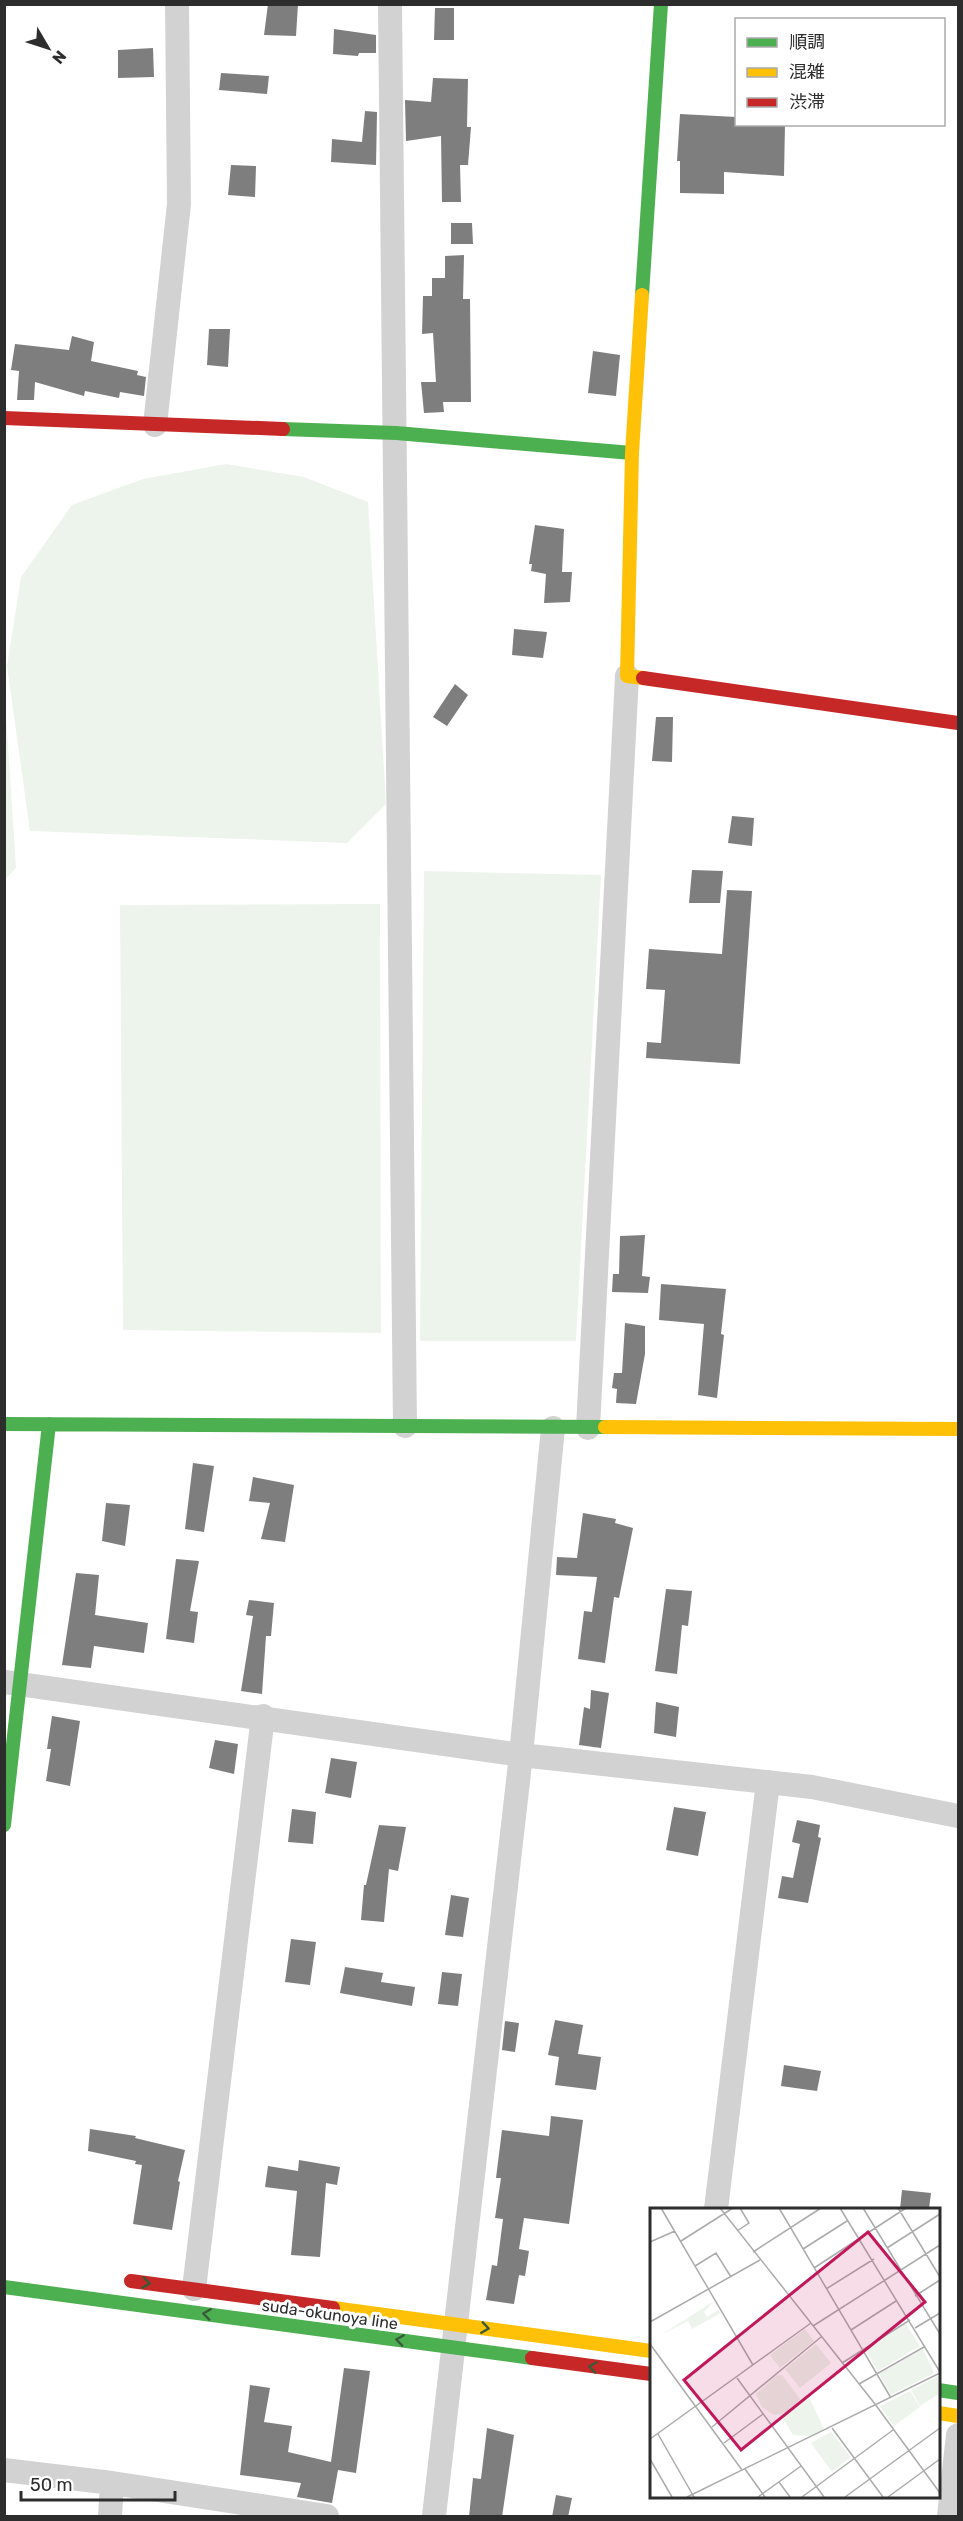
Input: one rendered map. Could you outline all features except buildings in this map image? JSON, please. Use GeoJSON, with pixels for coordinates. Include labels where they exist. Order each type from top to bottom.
{"type":"FeatureCollection","features":[{"type":"Feature","properties":{"kind":"street"},"geometry":{"type":"LineString","coordinates":[[154,425],[179,204],[177,4]]}},
{"type":"Feature","properties":{"kind":"street"},"geometry":{"type":"LineString","coordinates":[[390,4],[405,1426]]}},
{"type":"Feature","properties":{"kind":"street"},"geometry":{"type":"LineString","coordinates":[[588,1428],[627,676],[632,453],[661,4]]}},
{"type":"Feature","properties":{"kind":"street"},"geometry":{"type":"LineString","coordinates":[[4,418],[396,433],[632,453]]}},
{"type":"Feature","properties":{"kind":"street"},"geometry":{"type":"LineString","coordinates":[[627,676],[958,723]]}},
{"type":"Feature","properties":{"kind":"street"},"geometry":{"type":"LineString","coordinates":[[4,1424],[958,1429]]}},
{"type":"Feature","properties":{"kind":"street"},"geometry":{"type":"LineString","coordinates":[[4,1825],[13,1683],[49,1424]]}},
{"type":"Feature","properties":{"kind":"street"},"geometry":{"type":"LineString","coordinates":[[434,2517],[521,1755],[553,1428]]}},
{"type":"Feature","properties":{"kind":"street"},"geometry":{"type":"LineString","coordinates":[[13,1683],[263,1716],[521,1755],[812,1787],[958,1816]]}},
{"type":"Feature","properties":{"kind":"street"},"geometry":{"type":"LineString","coordinates":[[194,2289],[263,1716]]}},
{"type":"Feature","properties":{"kind":"street"},"geometry":{"type":"LineString","coordinates":[[716,2208],[768,1782]]}},
{"type":"Feature","properties":{"kind":"street","name":"suda-okunoya line"},"geometry":{"type":"LineString","coordinates":[[111,2279],[194,2289],[650,2374]]}},
{"type":"Feature","properties":{"kind":"street","name":"suda-okunoya line"},"geometry":{"type":"LineString","coordinates":[[4,2287],[453,2336],[650,2351]]}},
{"type":"Feature","properties":{"kind":"street"},"geometry":{"type":"LineString","coordinates":[[958,2386],[958,2398]]}},
{"type":"Feature","properties":{"kind":"street"},"geometry":{"type":"LineString","coordinates":[[939,2390],[958,2393]]}},
{"type":"Feature","properties":{"kind":"street"},"geometry":{"type":"LineString","coordinates":[[939,2413],[958,2416]]}},
{"type":"Feature","properties":{"kind":"street"},"geometry":{"type":"LineString","coordinates":[[949,2517],[958,2435]]}},
{"type":"Feature","properties":{"kind":"street"},"geometry":{"type":"LineString","coordinates":[[4,2470],[112,2483],[327,2517]]}},
{"type":"Feature","properties":{"kind":"street"},"geometry":{"type":"LineString","coordinates":[[110,2517],[112,2483]]}},
{"type":"Feature","properties":{"kind":"shaded area"},"geometry":{"type":"Polygon","coordinates":[[[226,464],[304,477],[368,502],[386,804],[347,843],[30,831],[7,666],[21,577],[72,505],[143,479],[226,464]]]}},
{"type":"Feature","properties":{"kind":"shaded area"},"geometry":{"type":"Polygon","coordinates":[[[5,700],[16,868],[4,879],[5,700]]]}},
{"type":"Feature","properties":{"kind":"shaded area"},"geometry":{"type":"Polygon","coordinates":[[[424,871],[601,875],[576,1341],[420,1341],[424,871]]]}},
{"type":"Feature","properties":{"kind":"shaded area"},"geometry":{"type":"Polygon","coordinates":[[[380,904],[381,1333],[123,1330],[120,905],[380,904]]]}},
{"type":"Feature","properties":{"kind":"traffic: fast"},"geometry":{"type":"LineString","coordinates":[[642,295],[661,4]]}},
{"type":"Feature","properties":{"kind":"traffic: fast"},"geometry":{"type":"LineString","coordinates":[[283,429],[396,433],[632,453]]}},
{"type":"Feature","properties":{"kind":"traffic: fast"},"geometry":{"type":"LineString","coordinates":[[4,1424],[605,1427]]}},
{"type":"Feature","properties":{"kind":"traffic: fast"},"geometry":{"type":"LineString","coordinates":[[4,1825],[49,1424]]}},
{"type":"Feature","properties":{"kind":"traffic: fast"},"geometry":{"type":"LineString","coordinates":[[4,2287],[532,2358]]}},
{"type":"Feature","properties":{"kind":"traffic: fast"},"geometry":{"type":"LineString","coordinates":[[939,2390],[958,2393]]}},
{"type":"Feature","properties":{"kind":"traffic: slow"},"geometry":{"type":"LineString","coordinates":[[642,295],[632,453],[627,676],[643,678]]}},
{"type":"Feature","properties":{"kind":"traffic: slow"},"geometry":{"type":"LineString","coordinates":[[605,1427],[958,1429]]}},
{"type":"Feature","properties":{"kind":"traffic: slow"},"geometry":{"type":"LineString","coordinates":[[333,2308],[650,2351]]}},
{"type":"Feature","properties":{"kind":"traffic: slow"},"geometry":{"type":"LineString","coordinates":[[939,2413],[958,2416]]}},
{"type":"Feature","properties":{"kind":"traffic: jam"},"geometry":{"type":"LineString","coordinates":[[4,418],[283,429]]}},
{"type":"Feature","properties":{"kind":"traffic: jam"},"geometry":{"type":"LineString","coordinates":[[643,678],[958,723]]}},
{"type":"Feature","properties":{"kind":"traffic: jam"},"geometry":{"type":"LineString","coordinates":[[131,2281],[333,2308]]}},
{"type":"Feature","properties":{"kind":"traffic: jam"},"geometry":{"type":"LineString","coordinates":[[532,2358],[650,2374]]}}]}
